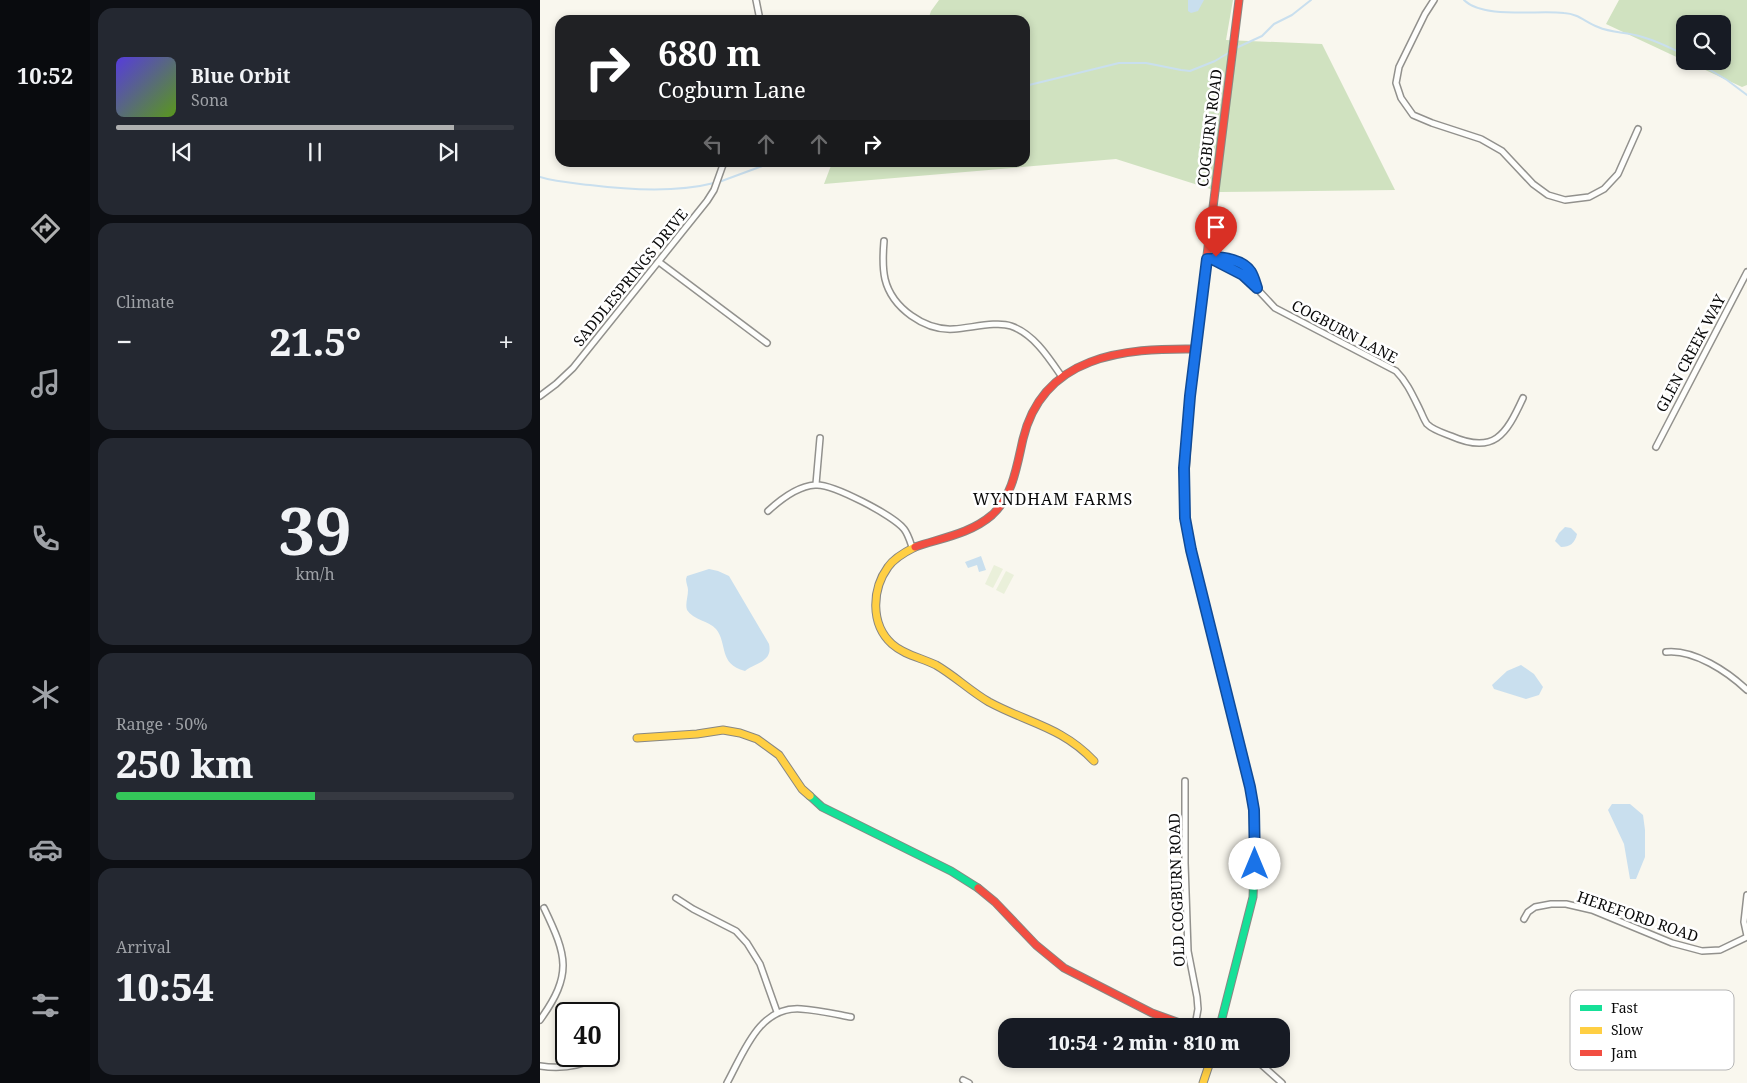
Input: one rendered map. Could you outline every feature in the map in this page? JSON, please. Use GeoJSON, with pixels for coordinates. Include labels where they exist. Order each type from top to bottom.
{"type":"FeatureCollection","features":[{"type":"Feature","properties":{"kind":"street"},"geometry":{"type":"LineString","coordinates":[[756,0],[759,15]]}},
{"type":"Feature","properties":{"kind":"street","name":"COGBURN ROAD"},"geometry":{"type":"LineString","coordinates":[[1222,1018],[1252,897],[1255,846],[1254,810],[1250,787],[1192,556],[1185,518],[1184,468],[1190,396],[1239,0]]}},
{"type":"Feature","properties":{"kind":"street"},"geometry":{"type":"LineString","coordinates":[[1434,0],[1399,67],[1396,83],[1401,98],[1413,115],[1432,124],[1482,139],[1502,151],[1533,184],[1548,195],[1565,200],[1589,197],[1604,189],[1618,174],[1638,130]]}},
{"type":"Feature","properties":{"kind":"street","name":"SADDLESPRINGS DRIVE"},"geometry":{"type":"LineString","coordinates":[[540,396],[573,368],[659,262],[707,201],[714,190],[722,167]]}},
{"type":"Feature","properties":{"kind":"street"},"geometry":{"type":"LineString","coordinates":[[884,240],[883,268],[885,281],[894,299],[907,313],[924,322],[948,330],[993,324],[1019,329],[1040,346],[1062,377]]}},
{"type":"Feature","properties":{"kind":"street","name":"COGBURN LANE"},"geometry":{"type":"LineString","coordinates":[[1208,259],[1216,257],[1227,258],[1244,266],[1252,274],[1257,288]]}},
{"type":"Feature","properties":{"kind":"street","name":"COGBURN LANE"},"geometry":{"type":"LineString","coordinates":[[1208,259],[1243,275],[1275,308],[1396,371],[1411,392],[1427,423],[1434,429],[1467,443],[1480,444],[1495,439],[1506,431],[1514,419],[1523,398]]}},
{"type":"Feature","properties":{"kind":"street"},"geometry":{"type":"LineString","coordinates":[[659,262],[767,343]]}},
{"type":"Feature","properties":{"kind":"street","name":"GLEN CREEK WAY"},"geometry":{"type":"LineString","coordinates":[[1656,447],[1747,272]]}},
{"type":"Feature","properties":{"kind":"street"},"geometry":{"type":"LineString","coordinates":[[1094,761],[1079,745],[991,703],[974,693],[941,667],[892,646],[879,622],[876,605],[877,587],[890,563],[899,554],[912,547],[969,532],[997,510],[1011,487],[1026,426],[1032,410],[1042,394],[1062,377],[1089,362],[1123,352],[1159,348],[1196,350]]}},
{"type":"Feature","properties":{"kind":"street"},"geometry":{"type":"LineString","coordinates":[[816,484],[820,438]]}},
{"type":"Feature","properties":{"kind":"street"},"geometry":{"type":"LineString","coordinates":[[768,511],[795,491],[816,484],[844,492],[891,519],[904,529],[912,547]]}},
{"type":"Feature","properties":{"kind":"street"},"geometry":{"type":"LineString","coordinates":[[1666,652],[1677,652],[1702,660],[1734,677],[1747,690]]}},
{"type":"Feature","properties":{"kind":"street"},"geometry":{"type":"LineString","coordinates":[[637,738],[697,734],[723,730],[757,739],[779,755],[802,789],[822,808],[974,884],[995,902],[1036,945],[1064,968],[1152,1013],[1166,1018]]}},
{"type":"Feature","properties":{"kind":"street","name":"OLD COGBURN ROAD"},"geometry":{"type":"LineString","coordinates":[[1185,781],[1188,951],[1197,997],[1196,1018]]}},
{"type":"Feature","properties":{"kind":"street"},"geometry":{"type":"LineString","coordinates":[[1747,895],[1744,922],[1747,936]]}},
{"type":"Feature","properties":{"kind":"street"},"geometry":{"type":"LineString","coordinates":[[676,898],[736,931],[747,943],[760,964],[777,1012]]}},
{"type":"Feature","properties":{"kind":"street","name":"HEREFORD ROAD"},"geometry":{"type":"LineString","coordinates":[[1524,919],[1528,912],[1536,907],[1566,904],[1592,910],[1672,943],[1702,951],[1720,950],[1747,936]]}},
{"type":"Feature","properties":{"kind":"street"},"geometry":{"type":"LineString","coordinates":[[540,1020],[556,996],[564,959],[559,939],[544,908]]}},
{"type":"Feature","properties":{"kind":"street"},"geometry":{"type":"LineString","coordinates":[[727,1083],[760,1026],[777,1012],[800,1009],[851,1017]]}},
{"type":"Feature","properties":{"kind":"street"},"geometry":{"type":"LineString","coordinates":[[540,1066],[555,1067]]}},
{"type":"Feature","properties":{"kind":"street"},"geometry":{"type":"LineString","coordinates":[[1203,1083],[1208,1068]]}},
{"type":"Feature","properties":{"kind":"street"},"geometry":{"type":"LineString","coordinates":[[1265,1068],[1282,1083]]}},
{"type":"Feature","properties":{"kind":"street"},"geometry":{"type":"LineString","coordinates":[[963,1080],[969,1083]]}},
{"type":"Feature","properties":{"kind":"green space"},"geometry":{"type":"Polygon","coordinates":[[[939,0],[1233,0],[1226,40],[1322,44],[1395,190],[1220,192],[1116,159],[1030,166],[1030,15],[930,15],[939,0]]]}},
{"type":"Feature","properties":{"kind":"green space"},"geometry":{"type":"Polygon","coordinates":[[[1619,0],[1747,0],[1747,85],[1742,87],[1705,70],[1731,70],[1731,15],[1676,15],[1676,57],[1606,24],[1619,0]]]}},
{"type":"Feature","properties":{"kind":"green space"},"geometry":{"type":"Polygon","coordinates":[[[830,167],[1023,167],[824,184],[830,167]]]}},
{"type":"Feature","properties":{"kind":"green space"},"geometry":{"type":"Polygon","coordinates":[[[994,565],[1003,569],[993,588],[985,584],[994,565]]]}},
{"type":"Feature","properties":{"kind":"green space"},"geometry":{"type":"Polygon","coordinates":[[[1006,571],[1014,575],[1004,594],[996,590],[1006,571]]]}},
{"type":"Feature","properties":{"kind":"water"},"geometry":{"type":"Polygon","coordinates":[[[1188,0],[1204,0],[1198,11],[1191,13],[1188,11],[1188,0]]]}},
{"type":"Feature","properties":{"kind":"water"},"geometry":{"type":"Polygon","coordinates":[[[1565,527],[1571,528],[1577,534],[1572,544],[1561,547],[1555,541],[1565,527]]]}},
{"type":"Feature","properties":{"kind":"water"},"geometry":{"type":"Polygon","coordinates":[[[981,556],[986,570],[979,572],[977,565],[968,568],[965,562],[981,556]]]}},
{"type":"Feature","properties":{"kind":"water"},"geometry":{"type":"Polygon","coordinates":[[[709,569],[729,576],[769,644],[770,650],[766,658],[745,671],[736,668],[727,659],[720,635],[716,629],[693,616],[687,610],[687,576],[709,569]]]}},
{"type":"Feature","properties":{"kind":"water"},"geometry":{"type":"Polygon","coordinates":[[[1521,665],[1534,674],[1543,687],[1539,695],[1526,699],[1494,689],[1492,685],[1507,671],[1521,665]]]}},
{"type":"Feature","properties":{"kind":"water"},"geometry":{"type":"Polygon","coordinates":[[[1612,804],[1630,804],[1643,815],[1645,857],[1636,879],[1630,879],[1624,844],[1608,810],[1612,804]]]}},
{"type":"Feature","properties":{"kind":"waterway"},"geometry":{"type":"LineString","coordinates":[[1236,48],[1262,36],[1274,24],[1292,15],[1311,0]]}},
{"type":"Feature","properties":{"kind":"waterway"},"geometry":{"type":"LineString","coordinates":[[1464,0],[1473,6],[1497,12],[1553,12],[1569,14],[1603,29],[1645,38],[1676,50]]}},
{"type":"Feature","properties":{"kind":"waterway"},"geometry":{"type":"LineString","coordinates":[[1030,85],[1119,63],[1146,63],[1190,71],[1215,61],[1230,52]]}},
{"type":"Feature","properties":{"kind":"waterway"},"geometry":{"type":"LineString","coordinates":[[1710,70],[1747,95]]}},
{"type":"Feature","properties":{"kind":"waterway"},"geometry":{"type":"LineString","coordinates":[[719,182],[760,167]]}},
{"type":"Feature","properties":{"kind":"waterway"},"geometry":{"type":"LineString","coordinates":[[540,177],[605,187],[637,189],[684,188],[714,183]]}},
{"type":"Feature","properties":{"kind":"traffic: fast"},"geometry":{"type":"LineString","coordinates":[[1222,1018],[1253,897],[1254,810],[1244,759]]}},
{"type":"Feature","properties":{"kind":"traffic: fast"},"geometry":{"type":"LineString","coordinates":[[810,796],[822,807],[951,871],[978,888]]}},
{"type":"Feature","properties":{"kind":"traffic: slow"},"geometry":{"type":"LineString","coordinates":[[1194,563],[1185,518],[1184,493],[1190,396],[1204,279]]}},
{"type":"Feature","properties":{"kind":"traffic: slow"},"geometry":{"type":"LineString","coordinates":[[915,547],[890,564],[879,586],[876,596],[877,617],[885,636],[897,648],[936,665],[989,702],[1070,740],[1094,761]]}},
{"type":"Feature","properties":{"kind":"traffic: slow"},"geometry":{"type":"LineString","coordinates":[[637,738],[697,734],[723,730],[740,733],[757,739],[779,755],[802,789],[810,796]]}},
{"type":"Feature","properties":{"kind":"traffic: slow"},"geometry":{"type":"LineString","coordinates":[[1203,1083],[1208,1068]]}},
{"type":"Feature","properties":{"kind":"traffic: jam"},"geometry":{"type":"LineString","coordinates":[[1204,279],[1239,0]]}},
{"type":"Feature","properties":{"kind":"traffic: jam"},"geometry":{"type":"LineString","coordinates":[[915,547],[965,531],[992,515],[1005,499],[1013,480],[1023,439],[1033,411],[1048,389],[1068,373],[1090,362],[1115,355],[1141,351],[1196,349]]}},
{"type":"Feature","properties":{"kind":"traffic: jam"},"geometry":{"type":"LineString","coordinates":[[1194,563],[1244,759]]}},
{"type":"Feature","properties":{"kind":"traffic: jam"},"geometry":{"type":"LineString","coordinates":[[978,888],[995,902],[1036,945],[1064,968],[1152,1013],[1166,1018]]}},
{"type":"Feature","properties":{"kind":"district","name":"WYNDHAM FARMS"},"geometry":{"type":"Point","coordinates":[1053,499]}},
{"type":"Feature","properties":{"kind":"route"},"geometry":{"type":"LineString","coordinates":[[1216,257],[1227,258],[1249,269],[1257,288],[1243,275],[1212,259],[1207,259],[1190,396],[1184,468],[1185,518],[1191,550],[1250,787],[1254,810],[1255,864]]}}]}
